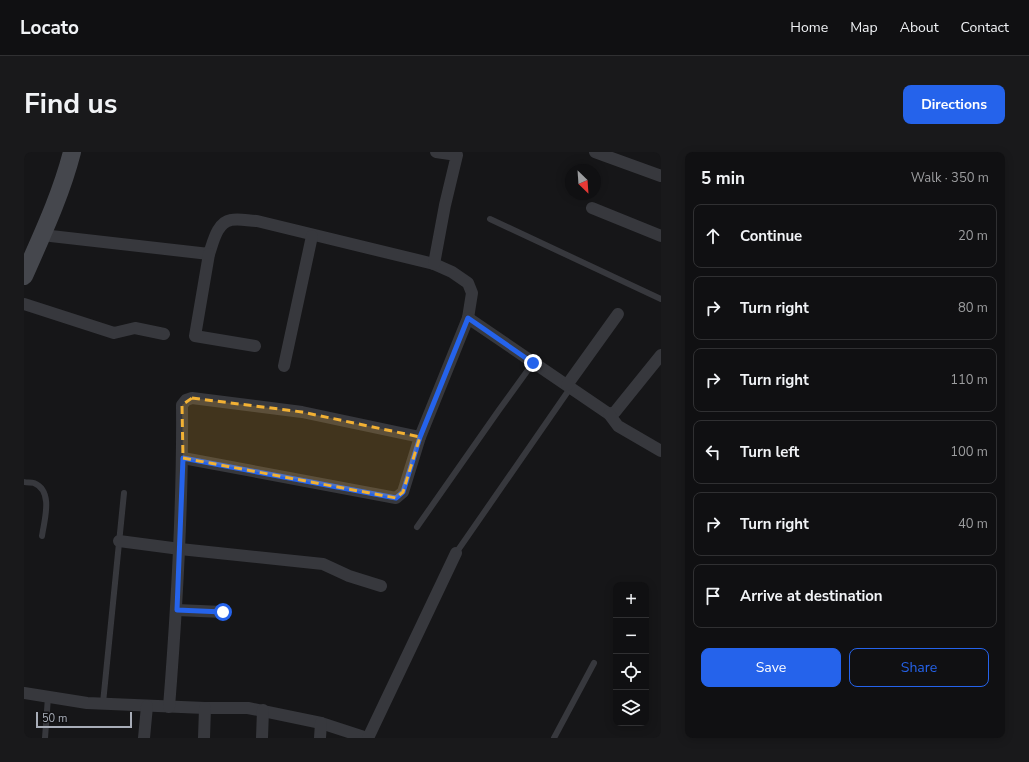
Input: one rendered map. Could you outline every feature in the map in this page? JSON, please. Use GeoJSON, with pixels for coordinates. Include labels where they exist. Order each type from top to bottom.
{"type":"FeatureCollection","features":[{"type":"Feature","properties":{"kind":"main road"},"geometry":{"type":"LineString","coordinates":[[24,276],[67,173],[72,152]]}},
{"type":"Feature","properties":{"kind":"street"},"geometry":{"type":"LineString","coordinates":[[434,264],[445,205],[458,153],[436,152]]}},
{"type":"Feature","properties":{"kind":"street"},"geometry":{"type":"LineString","coordinates":[[595,152],[661,176]]}},
{"type":"Feature","properties":{"kind":"street"},"geometry":{"type":"LineString","coordinates":[[592,208],[661,236]]}},
{"type":"Feature","properties":{"kind":"street"},"geometry":{"type":"LineString","coordinates":[[183,458],[396,498],[403,492],[420,437],[468,318],[472,293],[471,288],[468,283],[452,272],[434,264],[312,236],[257,221],[232,220],[223,224],[217,233],[209,254],[195,336],[254,346]]}},
{"type":"Feature","properties":{"kind":"street"},"geometry":{"type":"LineString","coordinates":[[42,235],[209,254]]}},
{"type":"Feature","properties":{"kind":"street"},"geometry":{"type":"LineString","coordinates":[[284,366],[312,236]]}},
{"type":"Feature","properties":{"kind":"street"},"geometry":{"type":"LineString","coordinates":[[24,304],[114,333],[135,328],[164,334]]}},
{"type":"Feature","properties":{"kind":"street"},"geometry":{"type":"LineString","coordinates":[[569,386],[618,314]]}},
{"type":"Feature","properties":{"kind":"street"},"geometry":{"type":"LineString","coordinates":[[468,318],[609,414],[618,426],[661,451]]}},
{"type":"Feature","properties":{"kind":"street"},"geometry":{"type":"LineString","coordinates":[[609,414],[615,412],[619,408],[661,355]]}},
{"type":"Feature","properties":{"kind":"street"},"geometry":{"type":"LineString","coordinates":[[169,707],[177,610],[180,549],[183,458],[182,405],[186,400],[192,398],[302,412],[420,437]]}},
{"type":"Feature","properties":{"kind":"street"},"geometry":{"type":"LineString","coordinates":[[119,541],[323,564],[349,576],[381,586]]}},
{"type":"Feature","properties":{"kind":"street"},"geometry":{"type":"LineString","coordinates":[[24,693],[87,703],[205,708],[238,707],[263,710],[321,723],[367,738],[456,553]]}},
{"type":"Feature","properties":{"kind":"street"},"geometry":{"type":"LineString","coordinates":[[177,610],[223,612]]}},
{"type":"Feature","properties":{"kind":"street"},"geometry":{"type":"LineString","coordinates":[[144,738],[147,706]]}},
{"type":"Feature","properties":{"kind":"street"},"geometry":{"type":"LineString","coordinates":[[204,738],[205,708]]}},
{"type":"Feature","properties":{"kind":"street"},"geometry":{"type":"LineString","coordinates":[[262,738],[263,710]]}},
{"type":"Feature","properties":{"kind":"street"},"geometry":{"type":"LineString","coordinates":[[320,738],[321,723]]}},
{"type":"Feature","properties":{"kind":"lane"},"geometry":{"type":"LineString","coordinates":[[490,219],[661,299]]}},
{"type":"Feature","properties":{"kind":"lane"},"geometry":{"type":"LineString","coordinates":[[417,527],[533,363]]}},
{"type":"Feature","properties":{"kind":"lane"},"geometry":{"type":"LineString","coordinates":[[456,553],[569,386]]}},
{"type":"Feature","properties":{"kind":"lane"},"geometry":{"type":"LineString","coordinates":[[24,482],[34,483],[41,488],[46,496],[42,536]]}},
{"type":"Feature","properties":{"kind":"lane"},"geometry":{"type":"LineString","coordinates":[[103,703],[124,493]]}},
{"type":"Feature","properties":{"kind":"lane"},"geometry":{"type":"LineString","coordinates":[[554,738],[594,663]]}},
{"type":"Feature","properties":{"kind":"lane"},"geometry":{"type":"LineString","coordinates":[[45,738],[48,697]]}},
{"type":"Feature","properties":{"kind":"highlighted area"},"geometry":{"type":"Polygon","coordinates":[[[192,398],[302,412],[420,437],[403,492],[396,498],[183,458],[182,405],[192,398]]]}},
{"type":"Feature","properties":{"kind":"route"},"geometry":{"type":"LineString","coordinates":[[223,612],[177,610],[183,458],[396,498],[403,492],[420,437],[468,318],[533,363]]}}]}
